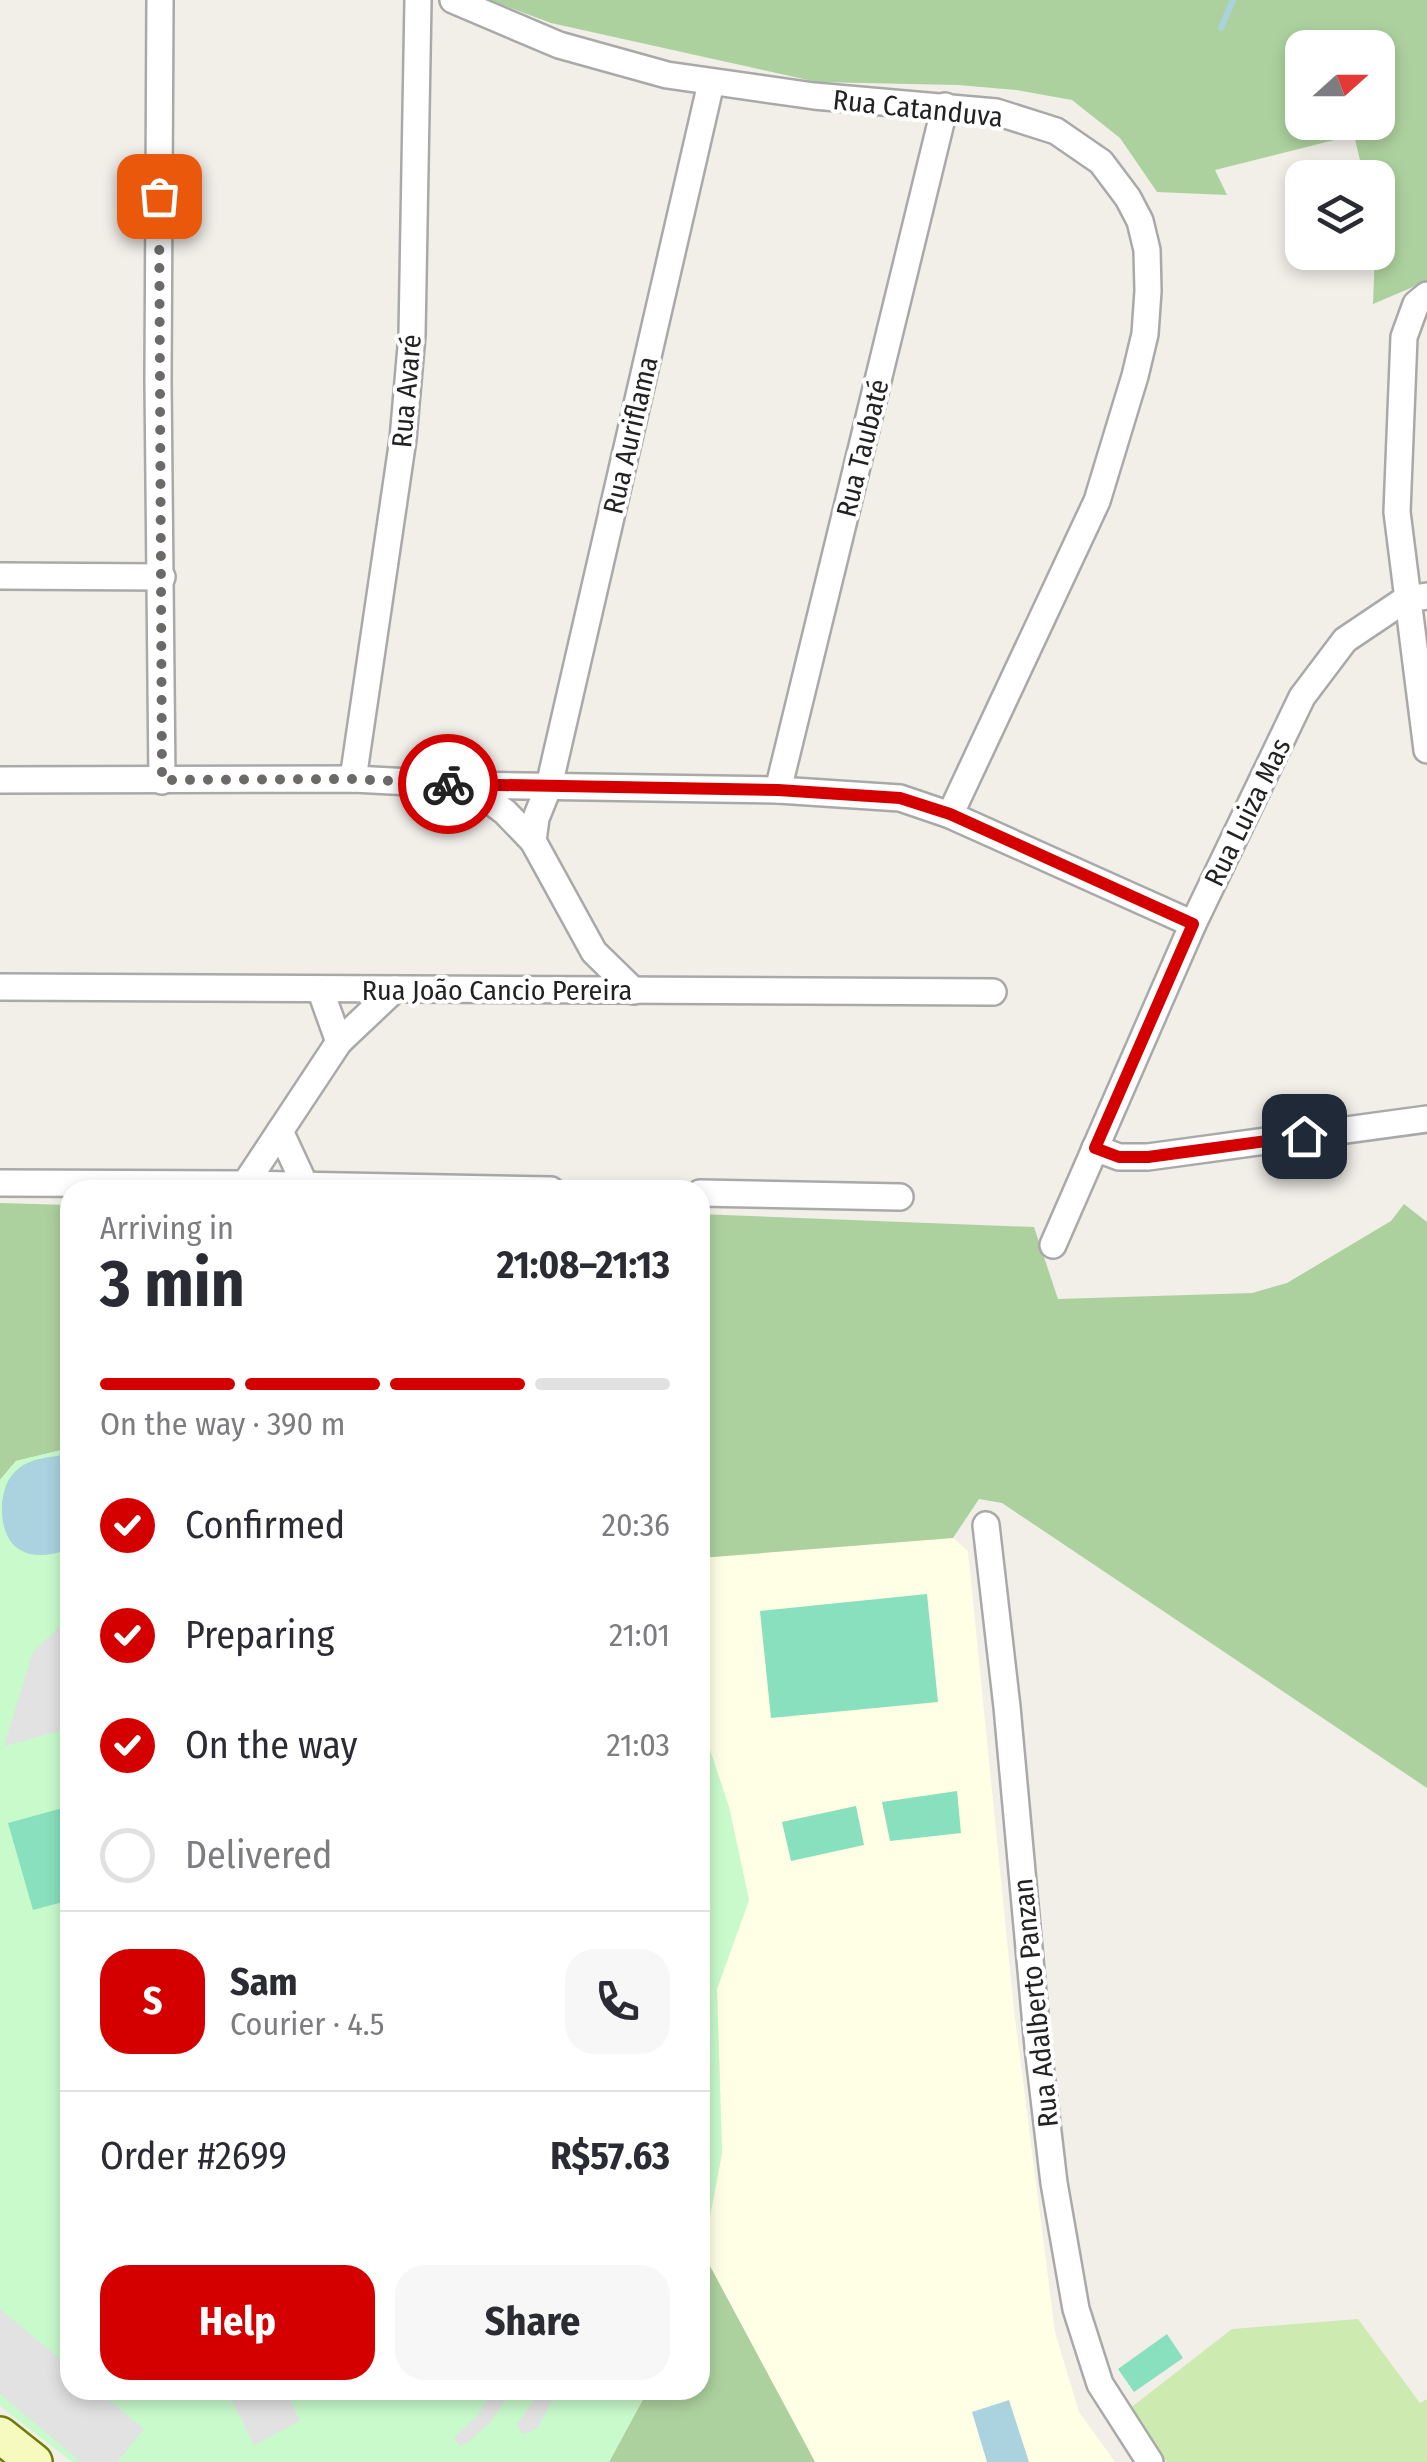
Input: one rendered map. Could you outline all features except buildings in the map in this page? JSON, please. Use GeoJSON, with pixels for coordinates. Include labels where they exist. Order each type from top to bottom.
{"type":"FeatureCollection","features":[{"type":"Feature","properties":{"kind":"main road"},"geometry":{"type":"LineString","coordinates":[[0,2435],[34,2462]]}},
{"type":"Feature","properties":{"kind":"street"},"geometry":{"type":"LineString","coordinates":[[160,0],[162,780]]}},
{"type":"Feature","properties":{"kind":"street","name":"Rua Avaré"},"geometry":{"type":"LineString","coordinates":[[353,779],[404,439],[412,336],[418,0]]}},
{"type":"Feature","properties":{"kind":"street","name":"Rua Catanduva"},"geometry":{"type":"LineString","coordinates":[[452,0],[559,45],[667,75],[814,96],[996,112],[1056,131],[1102,162],[1140,221],[1148,291],[1145,334],[1098,502],[950,814]]}},
{"type":"Feature","properties":{"kind":"street","name":"Rua Auriflama"},"geometry":{"type":"LineString","coordinates":[[533,842],[712,83]]}},
{"type":"Feature","properties":{"kind":"street","name":"Rua Taubaté"},"geometry":{"type":"LineString","coordinates":[[778,790],[945,106]]}},
{"type":"Feature","properties":{"kind":"street"},"geometry":{"type":"LineString","coordinates":[[1422,299],[1404,336],[1397,512],[1417,598],[1427,750]]}},
{"type":"Feature","properties":{"kind":"street"},"geometry":{"type":"LineString","coordinates":[[0,576],[162,577]]}},
{"type":"Feature","properties":{"kind":"street","name":"Rua Luiza Mas"},"geometry":{"type":"LineString","coordinates":[[1054,1245],[1193,924],[1302,697],[1345,640],[1417,598]]}},
{"type":"Feature","properties":{"kind":"street"},"geometry":{"type":"LineString","coordinates":[[0,780],[353,779],[468,785],[778,790],[900,798],[950,814],[1193,924]]}},
{"type":"Feature","properties":{"kind":"street"},"geometry":{"type":"LineString","coordinates":[[468,785],[505,812],[533,842],[594,952],[634,990]]}},
{"type":"Feature","properties":{"kind":"street"},"geometry":{"type":"LineString","coordinates":[[581,990],[594,952]]}},
{"type":"Feature","properties":{"kind":"street","name":"Rua João Cancio Pereira"},"geometry":{"type":"LineString","coordinates":[[0,987],[993,992]]}},
{"type":"Feature","properties":{"kind":"street"},"geometry":{"type":"LineString","coordinates":[[320,989],[338,1042]]}},
{"type":"Feature","properties":{"kind":"street"},"geometry":{"type":"LineString","coordinates":[[248,1180],[338,1042],[395,989]]}},
{"type":"Feature","properties":{"kind":"street"},"geometry":{"type":"LineString","coordinates":[[1095,1148],[1119,1157],[1148,1157],[1427,1118]]}},
{"type":"Feature","properties":{"kind":"street"},"geometry":{"type":"LineString","coordinates":[[280,1131],[303,1180]]}},
{"type":"Feature","properties":{"kind":"street"},"geometry":{"type":"LineString","coordinates":[[0,1183],[60,1183]]}},
{"type":"Feature","properties":{"kind":"street"},"geometry":{"type":"LineString","coordinates":[[710,1193],[900,1197]]}},
{"type":"Feature","properties":{"kind":"street","name":"Rua Adalberto Panzan"},"geometry":{"type":"LineString","coordinates":[[986,1525],[1038,2047],[1072,2291],[1100,2384],[1150,2462]]}},
{"type":"Feature","properties":{"kind":"shaded area"},"geometry":{"type":"Polygon","coordinates":[[[953,1538],[968,1551],[1014,2010],[1055,2332],[1079,2412],[1115,2462],[815,2462],[710,2266],[710,2216],[722,2153],[717,1989],[749,1900],[729,1807],[710,1750],[710,1557],[953,1538]]]}},
{"type":"Feature","properties":{"kind":"shaded area"},"geometry":{"type":"Polygon","coordinates":[[[60,1626],[60,1731],[4,1746],[33,1652],[60,1626]]]}},
{"type":"Feature","properties":{"kind":"shaded area"},"geometry":{"type":"Polygon","coordinates":[[[0,2309],[60,2359],[60,2400],[109,2400],[144,2429],[117,2462],[81,2462],[0,2394],[0,2309]]]}},
{"type":"Feature","properties":{"kind":"shaded area"},"geometry":{"type":"Polygon","coordinates":[[[232,2400],[290,2400],[300,2421],[254,2445],[232,2400]]]}},
{"type":"Feature","properties":{"kind":"shaded area"},"geometry":{"type":"Polygon","coordinates":[[[487,2400],[505,2400],[490,2423],[459,2446],[454,2437],[487,2400]]]}},
{"type":"Feature","properties":{"kind":"shaded area"},"geometry":{"type":"Polygon","coordinates":[[[534,2400],[552,2400],[533,2431],[522,2434],[517,2424],[534,2400]]]}},
{"type":"Feature","properties":{"kind":"green space"},"geometry":{"type":"Polygon","coordinates":[[[489,0],[1427,0],[1427,281],[1373,304],[1374,270],[1395,270],[1395,160],[1360,160],[1355,140],[1395,140],[1395,30],[1285,30],[1285,140],[1334,140],[1215,170],[1227,195],[1157,192],[1120,138],[1072,100],[958,85],[817,82],[551,23],[489,0]]]}},
{"type":"Feature","properties":{"kind":"green space"},"geometry":{"type":"Polygon","coordinates":[[[0,1203],[60,1205],[60,1450],[16,1461],[0,1480],[0,1203]]]}},
{"type":"Feature","properties":{"kind":"green space"},"geometry":{"type":"Polygon","coordinates":[[[1404,1204],[1427,1222],[1427,1788],[1002,1503],[979,1499],[953,1538],[710,1557],[710,1214],[1034,1227],[1058,1299],[1252,1293],[1287,1283],[1391,1221],[1404,1204]]]}},
{"type":"Feature","properties":{"kind":"green space"},"geometry":{"type":"Polygon","coordinates":[[[60,1450],[60,2400],[643,2400],[609,2462],[72,2462],[0,2406],[0,1480],[16,1461],[60,1450]]]}},
{"type":"Feature","properties":{"kind":"green space"},"geometry":{"type":"Polygon","coordinates":[[[927,1594],[938,1702],[771,1718],[760,1611],[927,1594]]]}},
{"type":"Feature","properties":{"kind":"green space"},"geometry":{"type":"Polygon","coordinates":[[[710,1750],[729,1807],[749,1900],[717,1989],[722,2153],[710,2216],[710,1750]]]}},
{"type":"Feature","properties":{"kind":"green space"},"geometry":{"type":"Polygon","coordinates":[[[957,1791],[961,1833],[890,1841],[882,1802],[957,1791]]]}},
{"type":"Feature","properties":{"kind":"green space"},"geometry":{"type":"Polygon","coordinates":[[[856,1806],[864,1845],[791,1861],[782,1822],[856,1806]]]}},
{"type":"Feature","properties":{"kind":"green space"},"geometry":{"type":"Polygon","coordinates":[[[60,1809],[60,1903],[33,1910],[8,1823],[60,1809]]]}},
{"type":"Feature","properties":{"kind":"green space"},"geometry":{"type":"Polygon","coordinates":[[[710,2266],[815,2462],[609,2462],[643,2400],[710,2400],[710,2266]]]}},
{"type":"Feature","properties":{"kind":"green space"},"geometry":{"type":"Polygon","coordinates":[[[1358,2319],[1420,2403],[1427,2399],[1427,2462],[1167,2462],[1129,2409],[1232,2329],[1358,2319]]]}},
{"type":"Feature","properties":{"kind":"green space"},"geometry":{"type":"Polygon","coordinates":[[[1167,2334],[1183,2358],[1134,2392],[1118,2369],[1167,2334]]]}},
{"type":"Feature","properties":{"kind":"water"},"geometry":{"type":"Polygon","coordinates":[[[60,1455],[60,1552],[42,1555],[20,1550],[12,1543],[6,1533],[2,1503],[5,1488],[18,1469],[60,1455]]]}},
{"type":"Feature","properties":{"kind":"water"},"geometry":{"type":"Polygon","coordinates":[[[1009,2400],[1029,2462],[987,2462],[972,2412],[1009,2400]]]}},
{"type":"Feature","properties":{"kind":"waterway"},"geometry":{"type":"LineString","coordinates":[[1221,28],[1233,0]]}},
{"type":"Feature","properties":{"kind":"way so far"},"geometry":{"type":"LineString","coordinates":[[159,196],[162,780],[353,779],[448,784]]}},
{"type":"Feature","properties":{"kind":"route"},"geometry":{"type":"LineString","coordinates":[[448,784],[778,790],[900,798],[950,814],[1193,924],[1095,1148],[1119,1157],[1148,1157],[1304,1136]]}}]}
